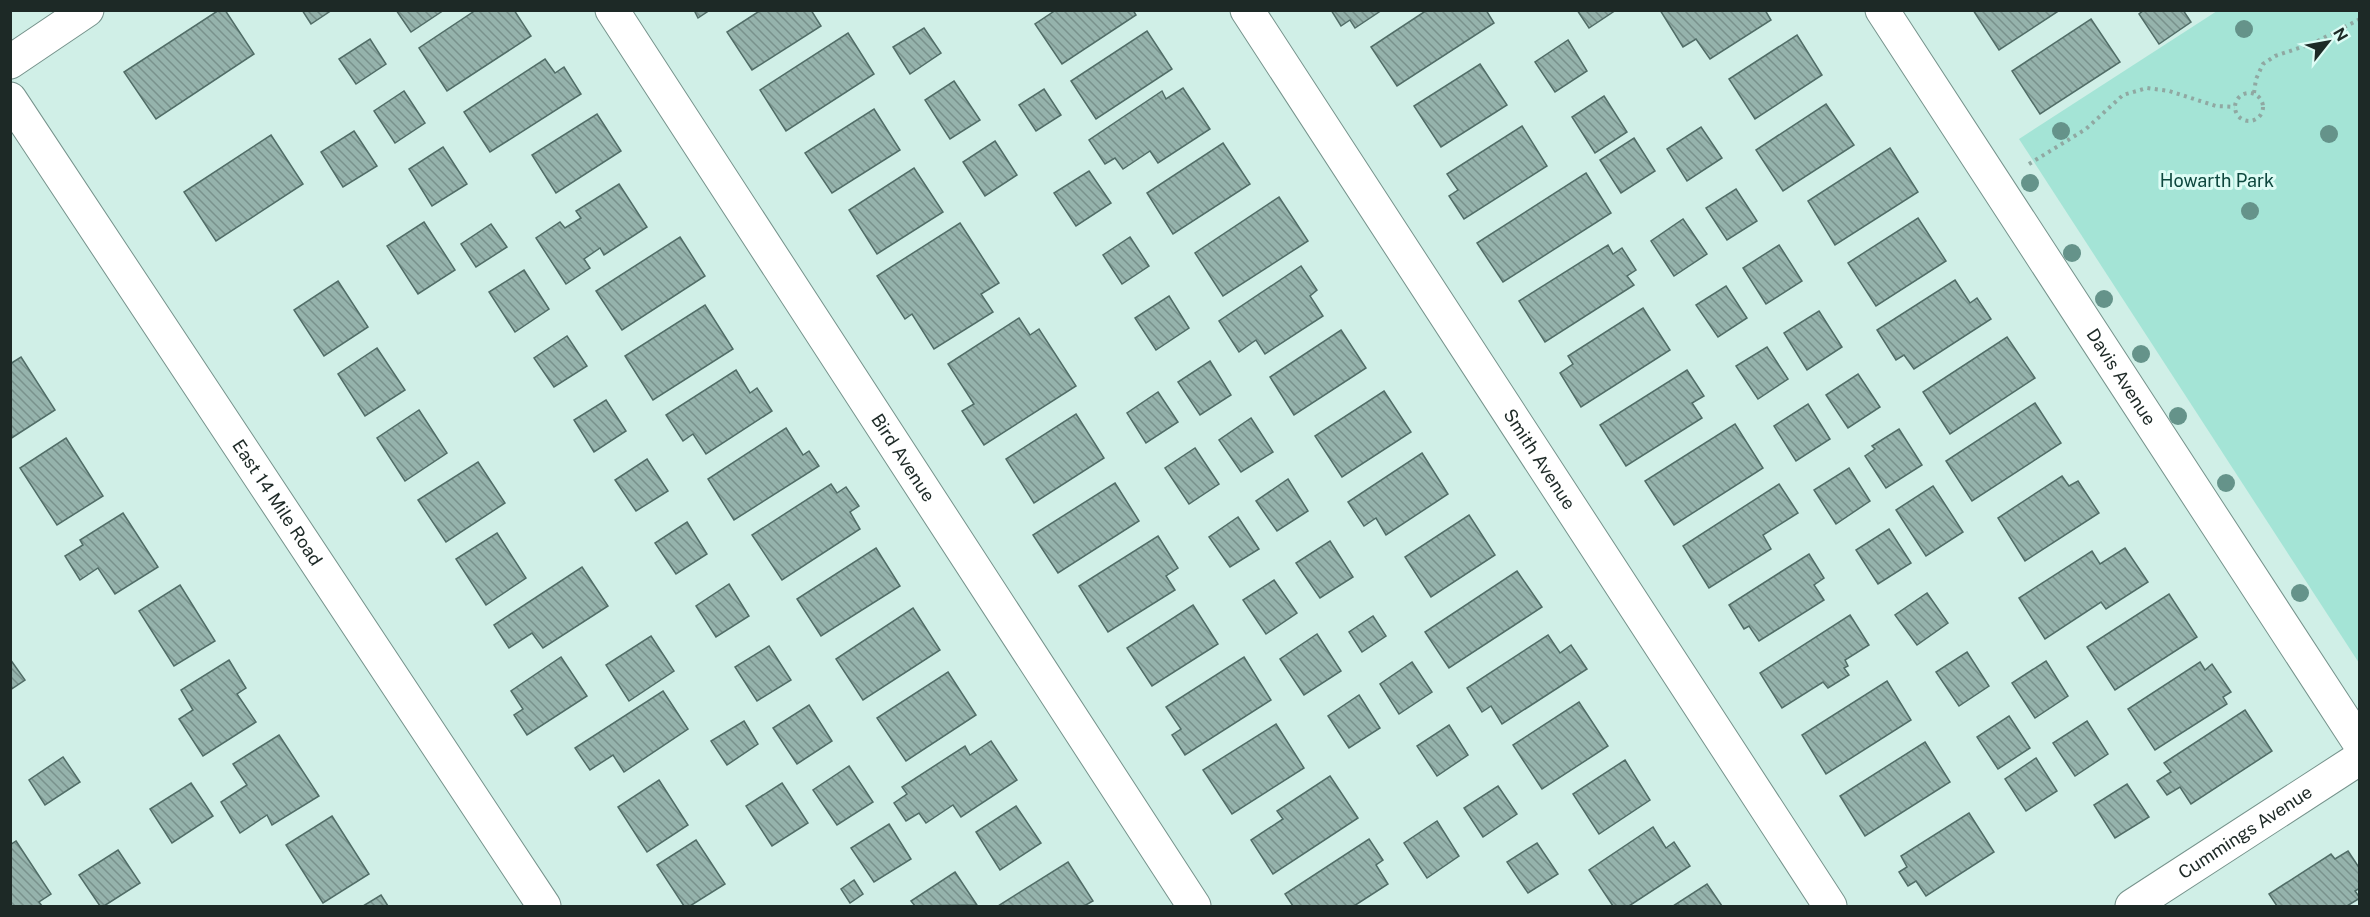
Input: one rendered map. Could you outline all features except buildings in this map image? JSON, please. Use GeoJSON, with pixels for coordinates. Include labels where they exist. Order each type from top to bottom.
{"type":"FeatureCollection","features":[{"type":"Feature","properties":{"kind":"street"},"geometry":{"type":"LineString","coordinates":[[10,62],[87,10]]}},
{"type":"Feature","properties":{"kind":"street","name":"Bird Avenue"},"geometry":{"type":"LineString","coordinates":[[612,10],[1194,906]]}},
{"type":"Feature","properties":{"kind":"street","name":"Smith Avenue"},"geometry":{"type":"LineString","coordinates":[[1247,10],[1830,906]]}},
{"type":"Feature","properties":{"kind":"street","name":"Davis Avenue"},"geometry":{"type":"LineString","coordinates":[[1882,10],[2360,744]]}},
{"type":"Feature","properties":{"kind":"street","name":"East 14 Mile Road"},"geometry":{"type":"LineString","coordinates":[[10,99],[544,906]]}},
{"type":"Feature","properties":{"kind":"street","name":"Cummings Avenue"},"geometry":{"type":"LineString","coordinates":[[2132,906],[2360,758]]}},
{"type":"Feature","properties":{"kind":"path"},"geometry":{"type":"LineString","coordinates":[[2254,93],[2256,79],[2263,64],[2275,56],[2314,43],[2360,19]]}},
{"type":"Feature","properties":{"kind":"path"},"geometry":{"type":"LineString","coordinates":[[2029,164],[2086,129],[2123,95],[2147,88],[2169,91],[2216,106],[2235,107]]}},
{"type":"Feature","properties":{"kind":"path"},"geometry":{"type":"LineString","coordinates":[[2245,93],[2254,93],[2261,99],[2264,107],[2260,116],[2254,121],[2245,121],[2238,115],[2235,107],[2238,98],[2245,93]]}},
{"type":"Feature","properties":{"kind":"green space","name":"Howarth Park"},"geometry":{"type":"Polygon","coordinates":[[[2217,11],[2359,11],[2359,663],[2019,139],[2217,11]]]}}]}
